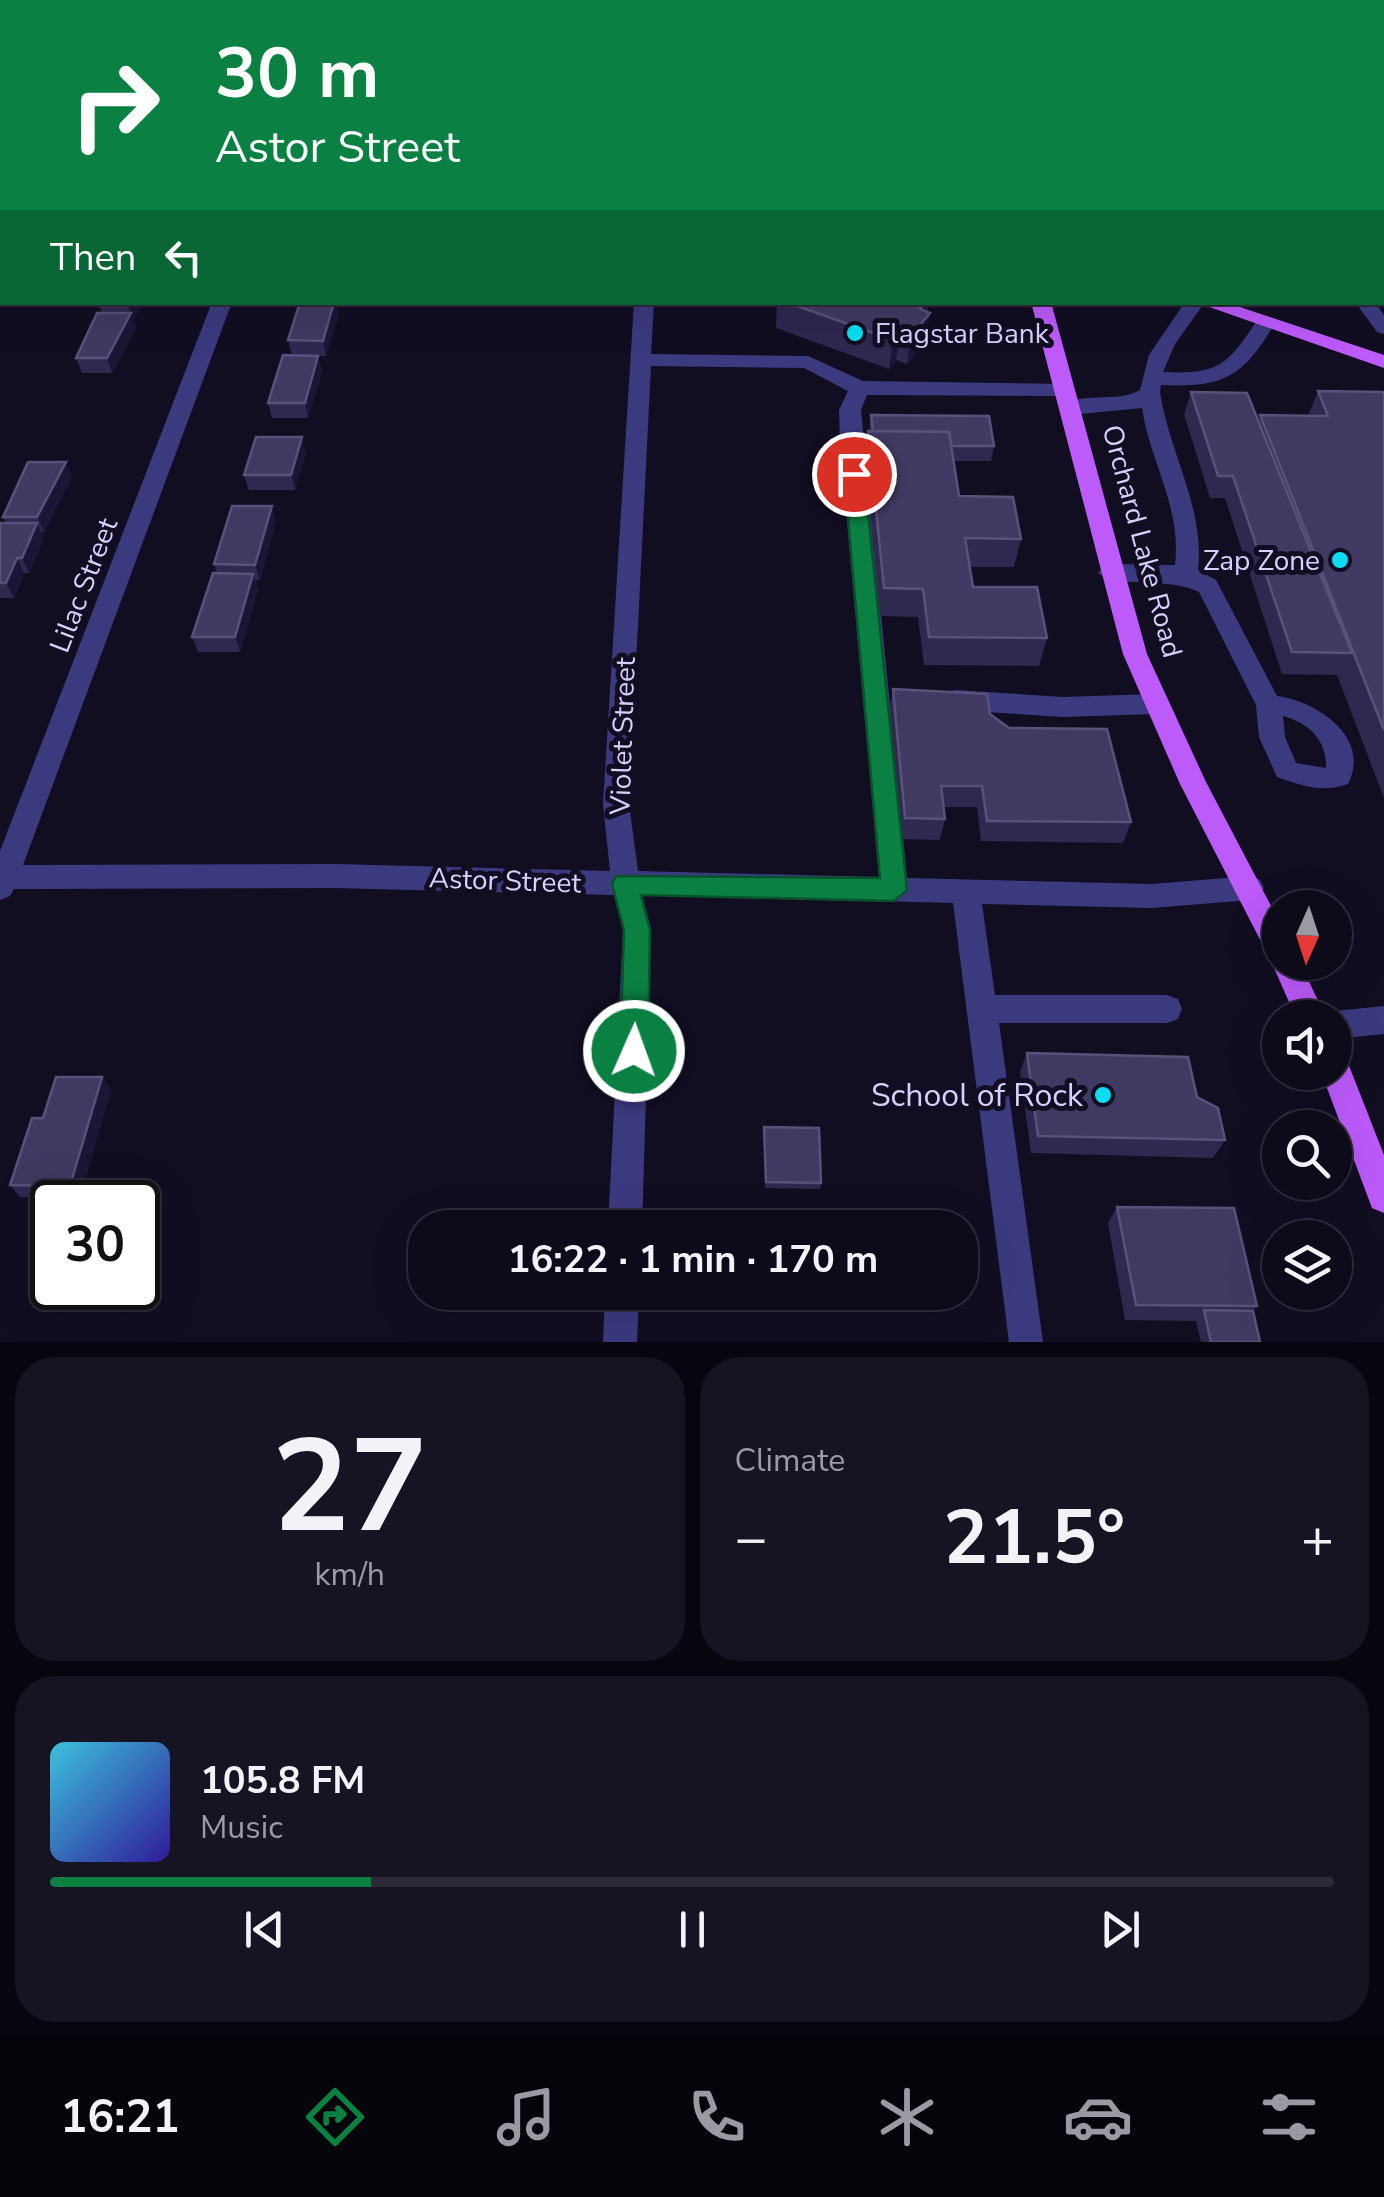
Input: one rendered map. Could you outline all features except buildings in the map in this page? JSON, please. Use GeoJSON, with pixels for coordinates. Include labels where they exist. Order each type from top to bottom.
{"type":"FeatureCollection","features":[{"type":"Feature","properties":{"kind":"main road","name":"Orchard Lake Road"},"geometry":{"type":"LineString","coordinates":[[1041,305],[1110,572],[1155,704],[1262,913]]}},
{"type":"Feature","properties":{"kind":"main road"},"geometry":{"type":"LineString","coordinates":[[1213,305],[1378,360]]}},
{"type":"Feature","properties":{"kind":"main road"},"geometry":{"type":"LineString","coordinates":[[1343,1090],[1384,1196]]}},
{"type":"Feature","properties":{"kind":"street","name":"Lilac Street"},"geometry":{"type":"LineString","coordinates":[[1,881],[221,305]]}},
{"type":"Feature","properties":{"kind":"street","name":"Violet Street"},"geometry":{"type":"LineString","coordinates":[[626,1210],[637,930],[625,884],[616,804],[644,305]]}},
{"type":"Feature","properties":{"kind":"street"},"geometry":{"type":"LineString","coordinates":[[641,360],[808,362],[859,388],[1134,403],[1152,385],[1167,339],[1194,305]]}},
{"type":"Feature","properties":{"kind":"street"},"geometry":{"type":"LineString","coordinates":[[1366,305],[1384,330],[1378,360]]}},
{"type":"Feature","properties":{"kind":"street"},"geometry":{"type":"LineString","coordinates":[[1152,385],[1227,372],[1242,364],[1265,323]]}},
{"type":"Feature","properties":{"kind":"street"},"geometry":{"type":"LineString","coordinates":[[1152,385],[1188,525],[1192,550],[1186,574]]}},
{"type":"Feature","properties":{"kind":"street"},"geometry":{"type":"LineString","coordinates":[[859,388],[850,410],[850,442],[885,696],[894,890]]}},
{"type":"Feature","properties":{"kind":"street"},"geometry":{"type":"LineString","coordinates":[[1110,572],[1186,574],[1208,586],[1270,705]]}},
{"type":"Feature","properties":{"kind":"street"},"geometry":{"type":"LineString","coordinates":[[932,698],[1064,707],[1155,704]]}},
{"type":"Feature","properties":{"kind":"street","name":"Astor Street"},"geometry":{"type":"LineString","coordinates":[[1,881],[335,876],[1152,896],[1250,888]]}},
{"type":"Feature","properties":{"kind":"street"},"geometry":{"type":"LineString","coordinates":[[966,892],[1026,1342]]}},
{"type":"Feature","properties":{"kind":"street"},"geometry":{"type":"LineString","coordinates":[[982,1009],[1167,1009]]}},
{"type":"Feature","properties":{"kind":"street"},"geometry":{"type":"LineString","coordinates":[[1352,1023],[1384,1020]]}},
{"type":"Feature","properties":{"kind":"street"},"geometry":{"type":"LineString","coordinates":[[620,1342],[621,1310]]}},
{"type":"Feature","properties":{"kind":"place","name":"Flagstar Bank"},"geometry":{"type":"Point","coordinates":[855,333]}},
{"type":"Feature","properties":{"kind":"place","name":"Zap Zone"},"geometry":{"type":"Point","coordinates":[1340,560]}},
{"type":"Feature","properties":{"kind":"place","name":"School of Rock"},"geometry":{"type":"Point","coordinates":[1103,1095]}},
{"type":"Feature","properties":{"kind":"route"},"geometry":{"type":"LineString","coordinates":[[634,1051],[637,930],[625,884],[894,890],[854,474]]}}]}
